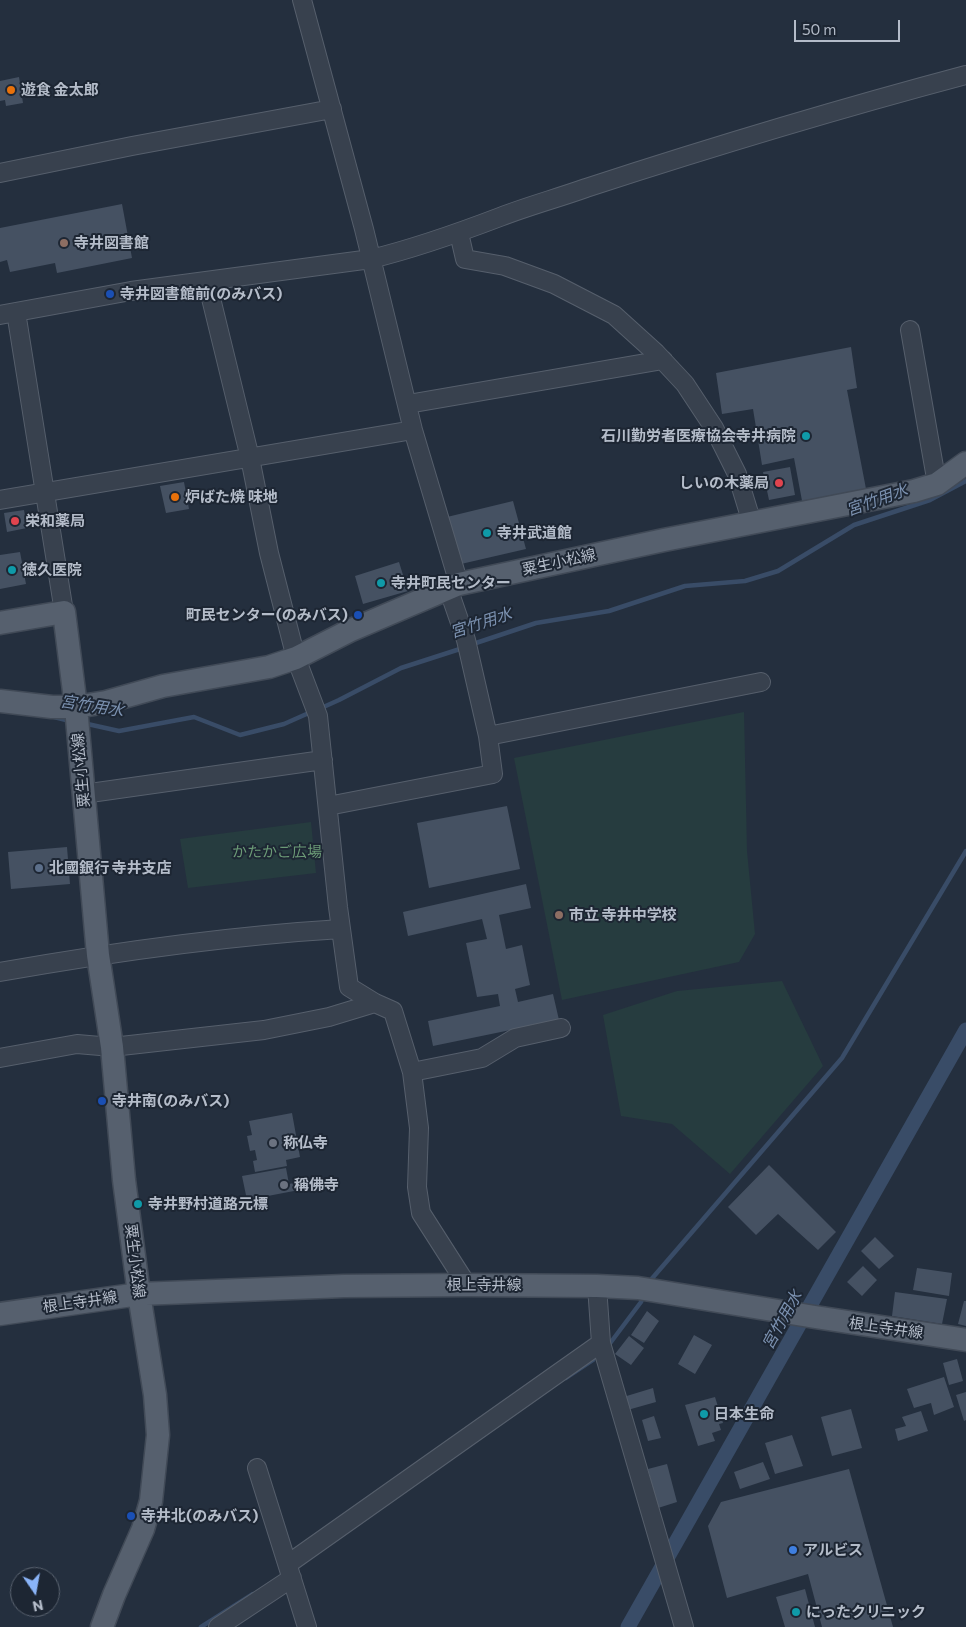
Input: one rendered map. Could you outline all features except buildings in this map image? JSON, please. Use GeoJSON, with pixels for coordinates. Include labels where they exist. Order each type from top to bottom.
{"type":"FeatureCollection","features":[{"type":"Feature","properties":{"kind":"main road","name":"粟生小松線"},"geometry":{"type":"LineString","coordinates":[[102,1627],[143,1529],[151,1502],[158,1435],[155,1395],[124,1180],[112,1047],[98,955],[76,717],[106,702],[163,686],[270,667],[296,658],[349,631],[453,586],[655,542],[887,497],[937,484],[966,463]]}},
{"type":"Feature","properties":{"kind":"main road"},"geometry":{"type":"LineString","coordinates":[[0,623],[64,612],[76,717]]}},
{"type":"Feature","properties":{"kind":"main road"},"geometry":{"type":"LineString","coordinates":[[0,701],[52,706],[76,717]]}},
{"type":"Feature","properties":{"kind":"main road","name":"根上寺井線"},"geometry":{"type":"LineString","coordinates":[[0,1314],[139,1294],[344,1286],[468,1284],[597,1286],[645,1290],[966,1340]]}},
{"type":"Feature","properties":{"kind":"street"},"geometry":{"type":"LineString","coordinates":[[302,0],[372,259],[453,586],[488,736],[493,774],[328,806]]}},
{"type":"Feature","properties":{"kind":"street"},"geometry":{"type":"LineString","coordinates":[[64,612],[44,492],[8,313],[131,291],[372,259],[399,253],[460,233],[501,216],[640,171],[871,100],[966,75]]}},
{"type":"Feature","properties":{"kind":"street"},"geometry":{"type":"LineString","coordinates":[[0,173],[332,108]]}},
{"type":"Feature","properties":{"kind":"street"},"geometry":{"type":"LineString","coordinates":[[460,233],[465,259],[505,266],[575,294],[614,315],[663,360],[685,384],[714,428],[737,474],[752,523]]}},
{"type":"Feature","properties":{"kind":"street"},"geometry":{"type":"LineString","coordinates":[[207,282],[250,458],[269,553],[296,658],[316,710],[349,987],[375,1003],[393,1011],[412,1072],[419,1128],[416,1187],[421,1213],[468,1284]]}},
{"type":"Feature","properties":{"kind":"street"},"geometry":{"type":"LineString","coordinates":[[910,330],[937,484]]}},
{"type":"Feature","properties":{"kind":"street"},"geometry":{"type":"LineString","coordinates":[[408,404],[663,360]]}},
{"type":"Feature","properties":{"kind":"street"},"geometry":{"type":"LineString","coordinates":[[0,500],[413,430]]}},
{"type":"Feature","properties":{"kind":"street"},"geometry":{"type":"LineString","coordinates":[[488,736],[762,682]]}},
{"type":"Feature","properties":{"kind":"street"},"geometry":{"type":"LineString","coordinates":[[83,794],[323,760]]}},
{"type":"Feature","properties":{"kind":"street"},"geometry":{"type":"LineString","coordinates":[[0,972],[98,955],[283,932],[341,929]]}},
{"type":"Feature","properties":{"kind":"street"},"geometry":{"type":"LineString","coordinates":[[0,1058],[77,1044],[112,1047],[264,1030],[329,1017],[375,1003]]}},
{"type":"Feature","properties":{"kind":"street"},"geometry":{"type":"LineString","coordinates":[[412,1072],[482,1058],[515,1038],[561,1028]]}},
{"type":"Feature","properties":{"kind":"street"},"geometry":{"type":"LineString","coordinates":[[597,1286],[601,1343],[684,1627]]}},
{"type":"Feature","properties":{"kind":"street"},"geometry":{"type":"LineString","coordinates":[[218,1627],[290,1571],[601,1343]]}},
{"type":"Feature","properties":{"kind":"street"},"geometry":{"type":"LineString","coordinates":[[258,1468],[307,1627]]}},
{"type":"Feature","properties":{"kind":"green space"},"geometry":{"type":"Polygon","coordinates":[[[744,712],[747,851],[755,934],[739,962],[562,1000],[514,758],[744,712]]]}},
{"type":"Feature","properties":{"kind":"green space","name":"かたかご広場"},"geometry":{"type":"Polygon","coordinates":[[[311,822],[316,873],[188,888],[180,839],[311,822]]]}},
{"type":"Feature","properties":{"kind":"green space"},"geometry":{"type":"Polygon","coordinates":[[[782,981],[823,1066],[730,1174],[672,1124],[621,1116],[603,1015],[677,991],[782,981]]]}},
{"type":"Feature","properties":{"kind":"waterway","name":"宮竹用水"},"geometry":{"type":"LineString","coordinates":[[470,645],[536,623],[609,611],[685,586],[745,581],[778,571],[854,525],[930,500],[966,481]]}},
{"type":"Feature","properties":{"kind":"waterway","name":"宮竹用水"},"geometry":{"type":"LineString","coordinates":[[319,709],[401,668],[463,648]]}},
{"type":"Feature","properties":{"kind":"waterway","name":"宮竹用水"},"geometry":{"type":"LineString","coordinates":[[83,723],[119,731],[194,717],[240,735],[284,724],[311,712]]}},
{"type":"Feature","properties":{"kind":"waterway","name":"宮竹用水"},"geometry":{"type":"LineString","coordinates":[[54,717],[70,721]]}},
{"type":"Feature","properties":{"kind":"waterway"},"geometry":{"type":"LineString","coordinates":[[649,1282],[842,1058],[966,851]]}},
{"type":"Feature","properties":{"kind":"waterway","name":"宮竹用水"},"geometry":{"type":"LineString","coordinates":[[628,1627],[966,1030]]}},
{"type":"Feature","properties":{"kind":"waterway"},"geometry":{"type":"LineString","coordinates":[[608,1346],[641,1302],[643,1296]]}},
{"type":"Feature","properties":{"kind":"waterway"},"geometry":{"type":"LineString","coordinates":[[566,1378],[593,1360]]}},
{"type":"Feature","properties":{"kind":"waterway"},"geometry":{"type":"LineString","coordinates":[[201,1627],[253,1594]]}},
{"type":"Feature","properties":{"kind":"place","name":"遊食 金太郎"},"geometry":{"type":"Point","coordinates":[11,90]}},
{"type":"Feature","properties":{"kind":"place","name":"寺井図書館"},"geometry":{"type":"Point","coordinates":[64,243]}},
{"type":"Feature","properties":{"kind":"place","name":"寺井図書館前(のみバス)"},"geometry":{"type":"Point","coordinates":[110,294]}},
{"type":"Feature","properties":{"kind":"place","name":"石川勤労者医療協会寺井病院"},"geometry":{"type":"Point","coordinates":[806,436]}},
{"type":"Feature","properties":{"kind":"place","name":"しいの木薬局"},"geometry":{"type":"Point","coordinates":[779,483]}},
{"type":"Feature","properties":{"kind":"place","name":"炉ばた焼 味地"},"geometry":{"type":"Point","coordinates":[175,497]}},
{"type":"Feature","properties":{"kind":"place","name":"栄和薬局"},"geometry":{"type":"Point","coordinates":[15,521]}},
{"type":"Feature","properties":{"kind":"place","name":"寺井武道館"},"geometry":{"type":"Point","coordinates":[487,533]}},
{"type":"Feature","properties":{"kind":"place","name":"徳久医院"},"geometry":{"type":"Point","coordinates":[12,570]}},
{"type":"Feature","properties":{"kind":"place","name":"寺井町民センター"},"geometry":{"type":"Point","coordinates":[381,583]}},
{"type":"Feature","properties":{"kind":"place","name":"町民センター(のみバス)"},"geometry":{"type":"Point","coordinates":[358,615]}},
{"type":"Feature","properties":{"kind":"place","name":"北國銀行 寺井支店"},"geometry":{"type":"Point","coordinates":[39,868]}},
{"type":"Feature","properties":{"kind":"place","name":"市立 寺井中学校"},"geometry":{"type":"Point","coordinates":[559,915]}},
{"type":"Feature","properties":{"kind":"place","name":"寺井南(のみバス)"},"geometry":{"type":"Point","coordinates":[102,1101]}},
{"type":"Feature","properties":{"kind":"place","name":"称仏寺"},"geometry":{"type":"Point","coordinates":[273,1143]}},
{"type":"Feature","properties":{"kind":"place","name":"稱佛寺"},"geometry":{"type":"Point","coordinates":[284,1185]}},
{"type":"Feature","properties":{"kind":"place","name":"寺井野村道路元標"},"geometry":{"type":"Point","coordinates":[138,1204]}},
{"type":"Feature","properties":{"kind":"place","name":"日本生命"},"geometry":{"type":"Point","coordinates":[704,1414]}},
{"type":"Feature","properties":{"kind":"place","name":"寺井北(のみバス)"},"geometry":{"type":"Point","coordinates":[131,1516]}},
{"type":"Feature","properties":{"kind":"place","name":"アルビス"},"geometry":{"type":"Point","coordinates":[793,1550]}},
{"type":"Feature","properties":{"kind":"place","name":"にったクリニック"},"geometry":{"type":"Point","coordinates":[796,1612]}}]}
